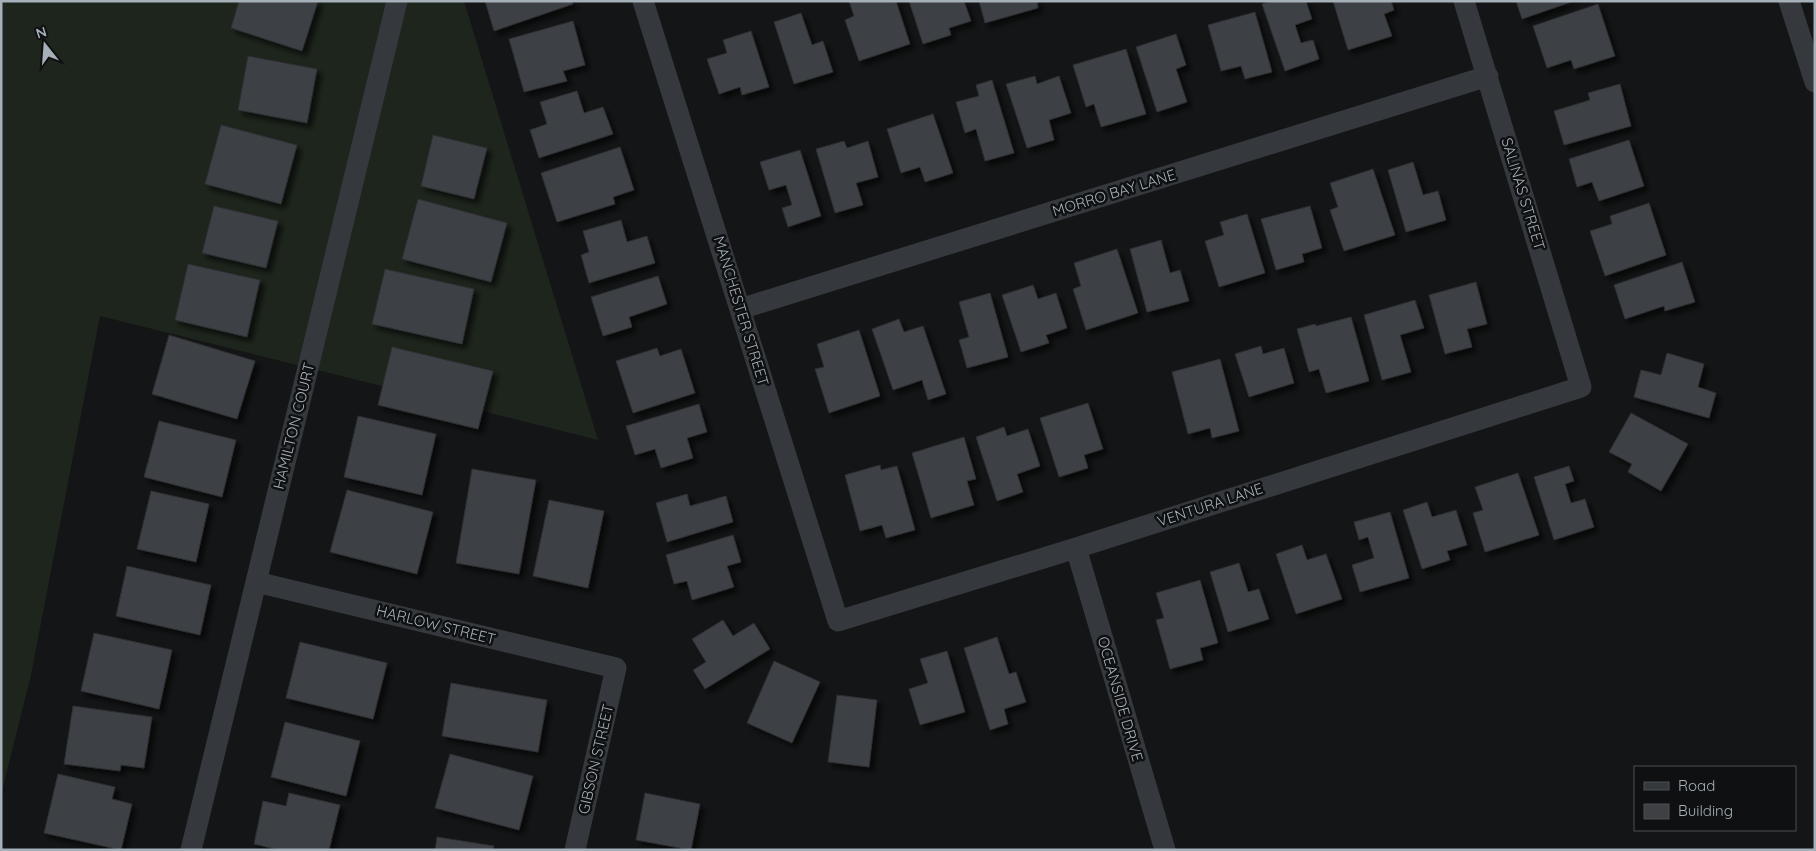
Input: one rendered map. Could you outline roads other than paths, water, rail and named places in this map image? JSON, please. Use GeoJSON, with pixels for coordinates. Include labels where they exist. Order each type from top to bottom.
{"type":"FeatureCollection","features":[{"type":"Feature","properties":{"kind":"street","name":"HAMILTON COURT"},"geometry":{"type":"LineString","coordinates":[[191,850],[397,1]]}},
{"type":"Feature","properties":{"kind":"street","name":"MANCHESTER STREET"},"geometry":{"type":"LineString","coordinates":[[643,1],[838,621]]}},
{"type":"Feature","properties":{"kind":"street","name":"SALINAS STREET"},"geometry":{"type":"LineString","coordinates":[[1464,1],[1581,387]]}},
{"type":"Feature","properties":{"kind":"street"},"geometry":{"type":"LineString","coordinates":[[1790,1],[1815,82]]}},
{"type":"Feature","properties":{"kind":"street","name":"MORRO BAY LANE"},"geometry":{"type":"LineString","coordinates":[[740,309],[1488,76]]}},
{"type":"Feature","properties":{"kind":"street","name":"VENTURA LANE"},"geometry":{"type":"LineString","coordinates":[[838,621],[1076,548],[1581,387]]}},
{"type":"Feature","properties":{"kind":"street","name":"OCEANSIDE DRIVE"},"geometry":{"type":"LineString","coordinates":[[1076,548],[1164,850]]}},
{"type":"Feature","properties":{"kind":"street","name":"HARLOW STREET"},"geometry":{"type":"LineString","coordinates":[[256,582],[616,668]]}},
{"type":"Feature","properties":{"kind":"street","name":"GIBSON STREET"},"geometry":{"type":"LineString","coordinates":[[575,850],[616,668]]}}]}
